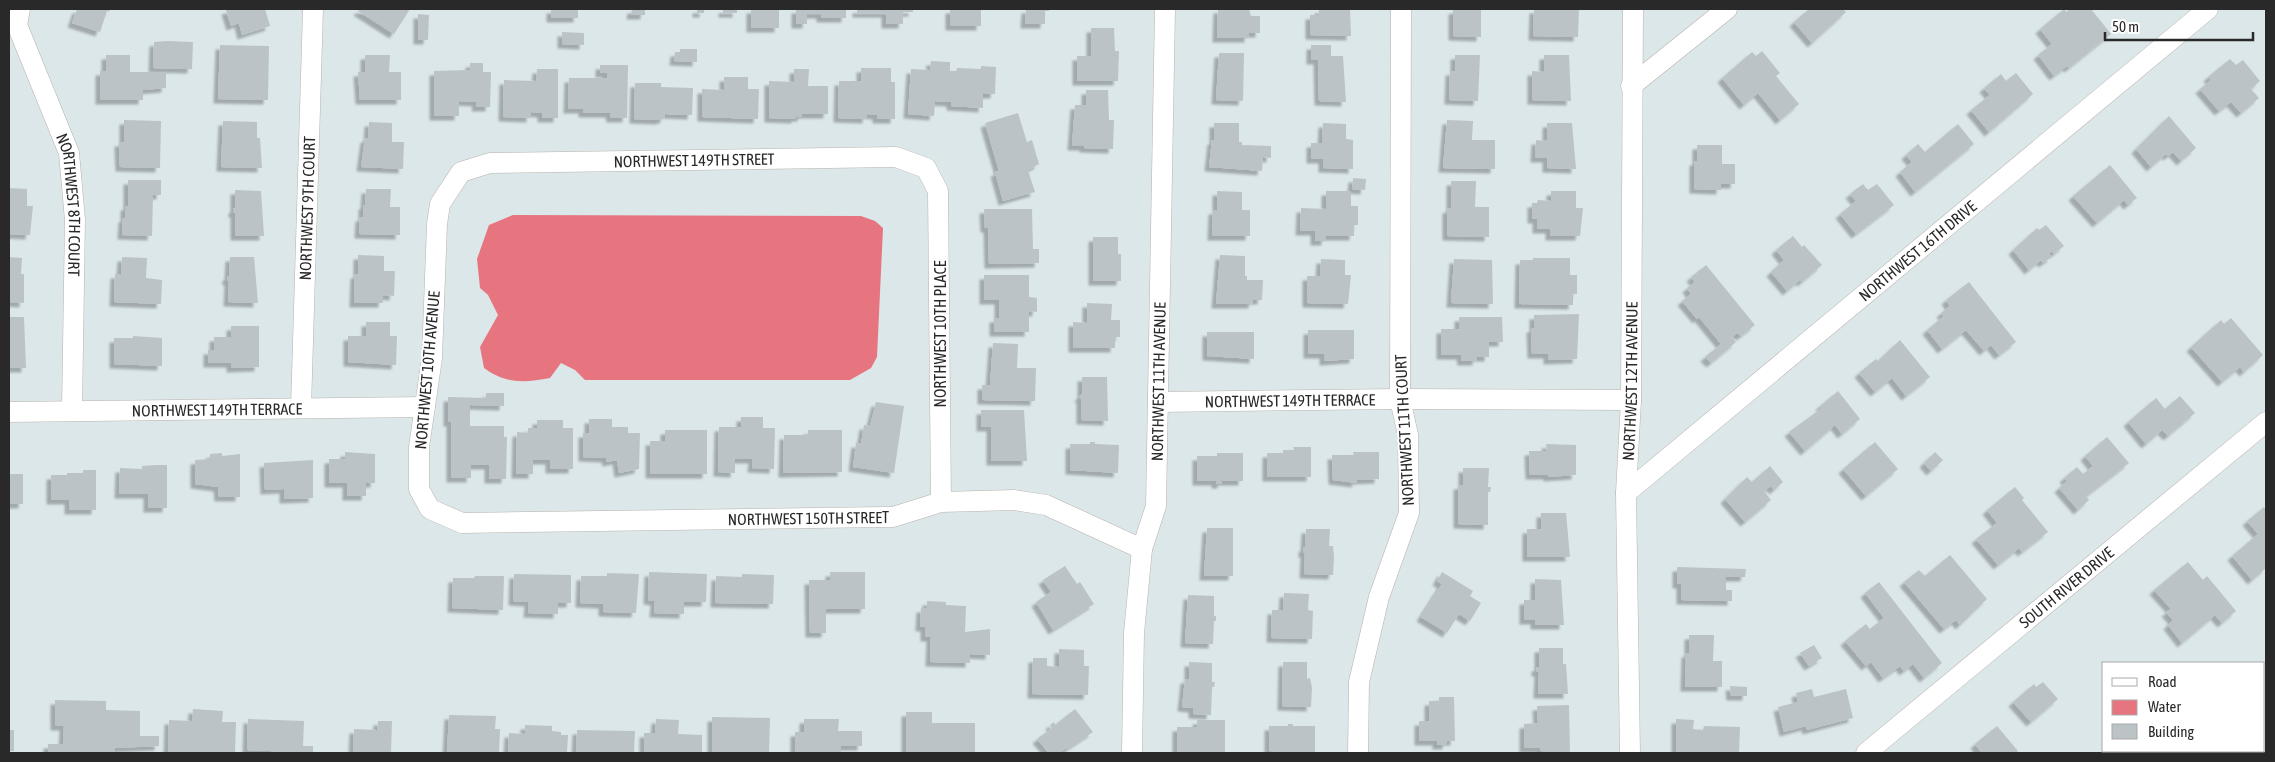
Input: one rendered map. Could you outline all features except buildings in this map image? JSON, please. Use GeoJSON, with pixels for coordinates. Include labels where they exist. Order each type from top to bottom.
{"type":"FeatureCollection","features":[{"type":"Feature","properties":{"kind":"street","name":"NORTHWEST 8TH COURT"},"geometry":{"type":"LineString","coordinates":[[20,9],[17,25],[69,153],[75,220],[72,410]]}},
{"type":"Feature","properties":{"kind":"street","name":"NORTHWEST 9TH COURT"},"geometry":{"type":"LineString","coordinates":[[301,408],[313,9]]}},
{"type":"Feature","properties":{"kind":"street","name":"NORTHWEST 11TH AVENUE"},"geometry":{"type":"LineString","coordinates":[[1132,753],[1134,633],[1142,549],[1156,506],[1164,9]]}},
{"type":"Feature","properties":{"kind":"street","name":"NORTHWEST 11TH COURT"},"geometry":{"type":"LineString","coordinates":[[1358,753],[1359,682],[1379,597],[1409,513],[1408,435],[1400,399],[1401,9]]}},
{"type":"Feature","properties":{"kind":"street","name":"NORTHWEST 12TH AVENUE"},"geometry":{"type":"LineString","coordinates":[[1630,753],[1626,493],[1631,400],[1631,86],[1633,9]]}},
{"type":"Feature","properties":{"kind":"street"},"geometry":{"type":"LineString","coordinates":[[1631,86],[1727,9]]}},
{"type":"Feature","properties":{"kind":"street","name":"NORTHWEST 16TH DRIVE"},"geometry":{"type":"LineString","coordinates":[[1626,493],[2208,9]]}},
{"type":"Feature","properties":{"kind":"street","name":"NORTHWEST 149TH STREET"},"geometry":{"type":"LineString","coordinates":[[461,172],[490,163],[896,157],[926,168]]}},
{"type":"Feature","properties":{"kind":"street","name":"NORTHWEST 10TH PLACE"},"geometry":{"type":"LineString","coordinates":[[926,168],[938,191],[941,502]]}},
{"type":"Feature","properties":{"kind":"street","name":"NORTHWEST 10TH AVENUE"},"geometry":{"type":"LineString","coordinates":[[461,172],[440,204],[437,224],[432,358],[419,447],[419,489],[430,508],[462,523]]}},
{"type":"Feature","properties":{"kind":"street","name":"NORTHWEST 149TH TERRACE"},"geometry":{"type":"LineString","coordinates":[[1159,402],[1400,399],[1631,400]]}},
{"type":"Feature","properties":{"kind":"street","name":"NORTHWEST 149TH TERRACE"},"geometry":{"type":"LineString","coordinates":[[9,412],[425,407]]}},
{"type":"Feature","properties":{"kind":"street","name":"SOUTH RIVER DRIVE"},"geometry":{"type":"LineString","coordinates":[[1866,753],[2266,422]]}},
{"type":"Feature","properties":{"kind":"street","name":"NORTHWEST 150TH STREET"},"geometry":{"type":"LineString","coordinates":[[462,523],[893,517],[941,502],[1014,500],[1046,505],[1142,549]]}},
{"type":"Feature","properties":{"kind":"water"},"geometry":{"type":"Polygon","coordinates":[[[513,215],[861,216],[875,221],[883,228],[877,357],[871,368],[850,380],[585,380],[575,370],[561,363],[550,378],[516,381],[500,377],[484,368],[480,347],[498,315],[488,295],[480,288],[477,259],[489,225],[513,215]]]}}]}
